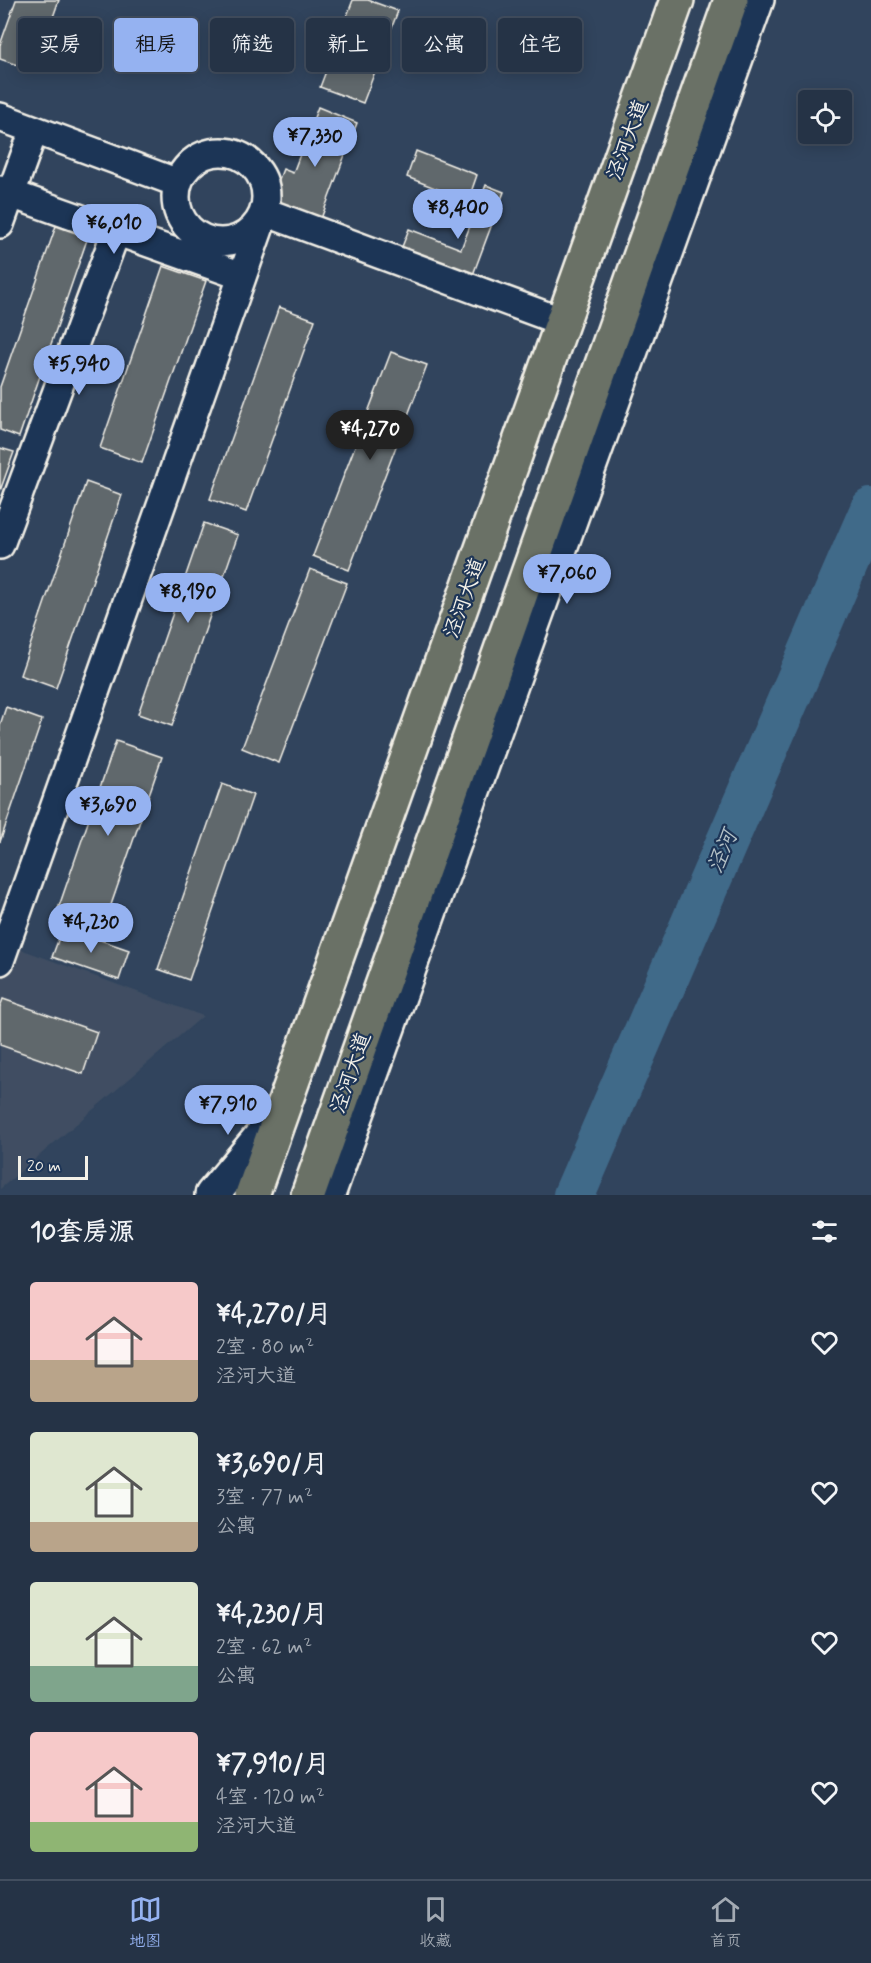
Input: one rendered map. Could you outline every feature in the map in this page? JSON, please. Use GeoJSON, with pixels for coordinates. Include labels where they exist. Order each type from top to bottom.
{"type":"FeatureCollection","features":[{"type":"Feature","properties":{"kind":"main road","name":"泾河大道"},"geometry":{"type":"LineString","coordinates":[[252,1195],[677,0]]}},
{"type":"Feature","properties":{"kind":"main road","name":"泾河大道"},"geometry":{"type":"LineString","coordinates":[[308,1195],[731,0]]}},
{"type":"Feature","properties":{"kind":"main road"},"geometry":{"type":"LineString","coordinates":[[212,1195],[283,1110]]}},
{"type":"Feature","properties":{"kind":"street"},"geometry":{"type":"LineString","coordinates":[[332,1195],[760,0]]}},
{"type":"Feature","properties":{"kind":"street"},"geometry":{"type":"LineString","coordinates":[[0,117],[178,183]]}},
{"type":"Feature","properties":{"kind":"street"},"geometry":{"type":"LineString","coordinates":[[0,224],[5,192],[34,130]]}},
{"type":"Feature","properties":{"kind":"street"},"geometry":{"type":"LineString","coordinates":[[0,961],[265,212],[267,194],[262,177],[251,163],[236,153],[218,151],[201,156],[187,167],[178,183],[176,200],[180,218],[191,232],[207,241],[224,243],[242,238],[256,227],[265,212]]}},
{"type":"Feature","properties":{"kind":"street"},"geometry":{"type":"LineString","coordinates":[[5,192],[242,276]]}},
{"type":"Feature","properties":{"kind":"street"},"geometry":{"type":"LineString","coordinates":[[265,212],[563,322]]}},
{"type":"Feature","properties":{"kind":"street"},"geometry":{"type":"LineString","coordinates":[[0,545],[116,232]]}},
{"type":"Feature","properties":{"kind":"shaded area"},"geometry":{"type":"Polygon","coordinates":[[[4,943],[203,1016],[0,1189],[0,955],[4,943]]]}},
{"type":"Feature","properties":{"kind":"building"},"geometry":{"type":"Polygon","coordinates":[[[16,0],[59,0],[53,18],[18,18],[18,65],[0,59],[0,45],[16,0]]]}},
{"type":"Feature","properties":{"kind":"building"},"geometry":{"type":"Polygon","coordinates":[[[353,0],[368,0],[398,11],[390,32],[390,18],[346,18],[353,0]]]}},
{"type":"Feature","properties":{"kind":"building"},"geometry":{"type":"Polygon","coordinates":[[[326,72],[375,72],[363,103],[320,87],[326,72]]]}},
{"type":"Feature","properties":{"kind":"building"},"geometry":{"type":"Polygon","coordinates":[[[318,107],[357,123],[319,224],[269,205],[283,169],[293,173],[318,107]]]}},
{"type":"Feature","properties":{"kind":"building"},"geometry":{"type":"Polygon","coordinates":[[[416,151],[477,175],[468,201],[407,177],[416,151]]]}},
{"type":"Feature","properties":{"kind":"building"},"geometry":{"type":"Polygon","coordinates":[[[486,185],[504,192],[471,280],[400,252],[409,229],[461,249],[486,185]]]}},
{"type":"Feature","properties":{"kind":"building"},"geometry":{"type":"Polygon","coordinates":[[[57,223],[89,234],[19,437],[0,430],[0,387],[57,223]]]}},
{"type":"Feature","properties":{"kind":"building"},"geometry":{"type":"Polygon","coordinates":[[[163,266],[206,281],[142,463],[100,448],[163,266]]]}},
{"type":"Feature","properties":{"kind":"building"},"geometry":{"type":"Polygon","coordinates":[[[279,307],[315,320],[246,512],[210,499],[279,307]]]}},
{"type":"Feature","properties":{"kind":"building"},"geometry":{"type":"Polygon","coordinates":[[[391,352],[427,365],[349,570],[313,556],[391,352]]]}},
{"type":"Feature","properties":{"kind":"building"},"geometry":{"type":"Polygon","coordinates":[[[0,448],[14,452],[0,491],[0,448]]]}},
{"type":"Feature","properties":{"kind":"building"},"geometry":{"type":"Polygon","coordinates":[[[86,482],[122,495],[56,688],[20,675],[86,482]]]}},
{"type":"Feature","properties":{"kind":"building"},"geometry":{"type":"Polygon","coordinates":[[[204,523],[238,535],[172,726],[138,714],[204,523]]]}},
{"type":"Feature","properties":{"kind":"building"},"geometry":{"type":"Polygon","coordinates":[[[310,569],[347,583],[279,763],[242,748],[310,569]]]}},
{"type":"Feature","properties":{"kind":"building"},"geometry":{"type":"Polygon","coordinates":[[[6,707],[42,720],[0,842],[0,725],[6,707]]]}},
{"type":"Feature","properties":{"kind":"building"},"geometry":{"type":"Polygon","coordinates":[[[116,741],[162,757],[101,934],[55,918],[116,741]]]}},
{"type":"Feature","properties":{"kind":"building"},"geometry":{"type":"Polygon","coordinates":[[[222,784],[253,795],[189,980],[158,969],[222,784]]]}},
{"type":"Feature","properties":{"kind":"building"},"geometry":{"type":"Polygon","coordinates":[[[63,927],[129,950],[119,980],[52,957],[63,927]]]}},
{"type":"Feature","properties":{"kind":"building"},"geometry":{"type":"Polygon","coordinates":[[[3,999],[97,1032],[83,1074],[0,1045],[0,1007],[3,999]]]}},
{"type":"Feature","properties":{"kind":"waterway","name":"泾河"},"geometry":{"type":"LineString","coordinates":[[574,1195],[871,509]]}}]}
